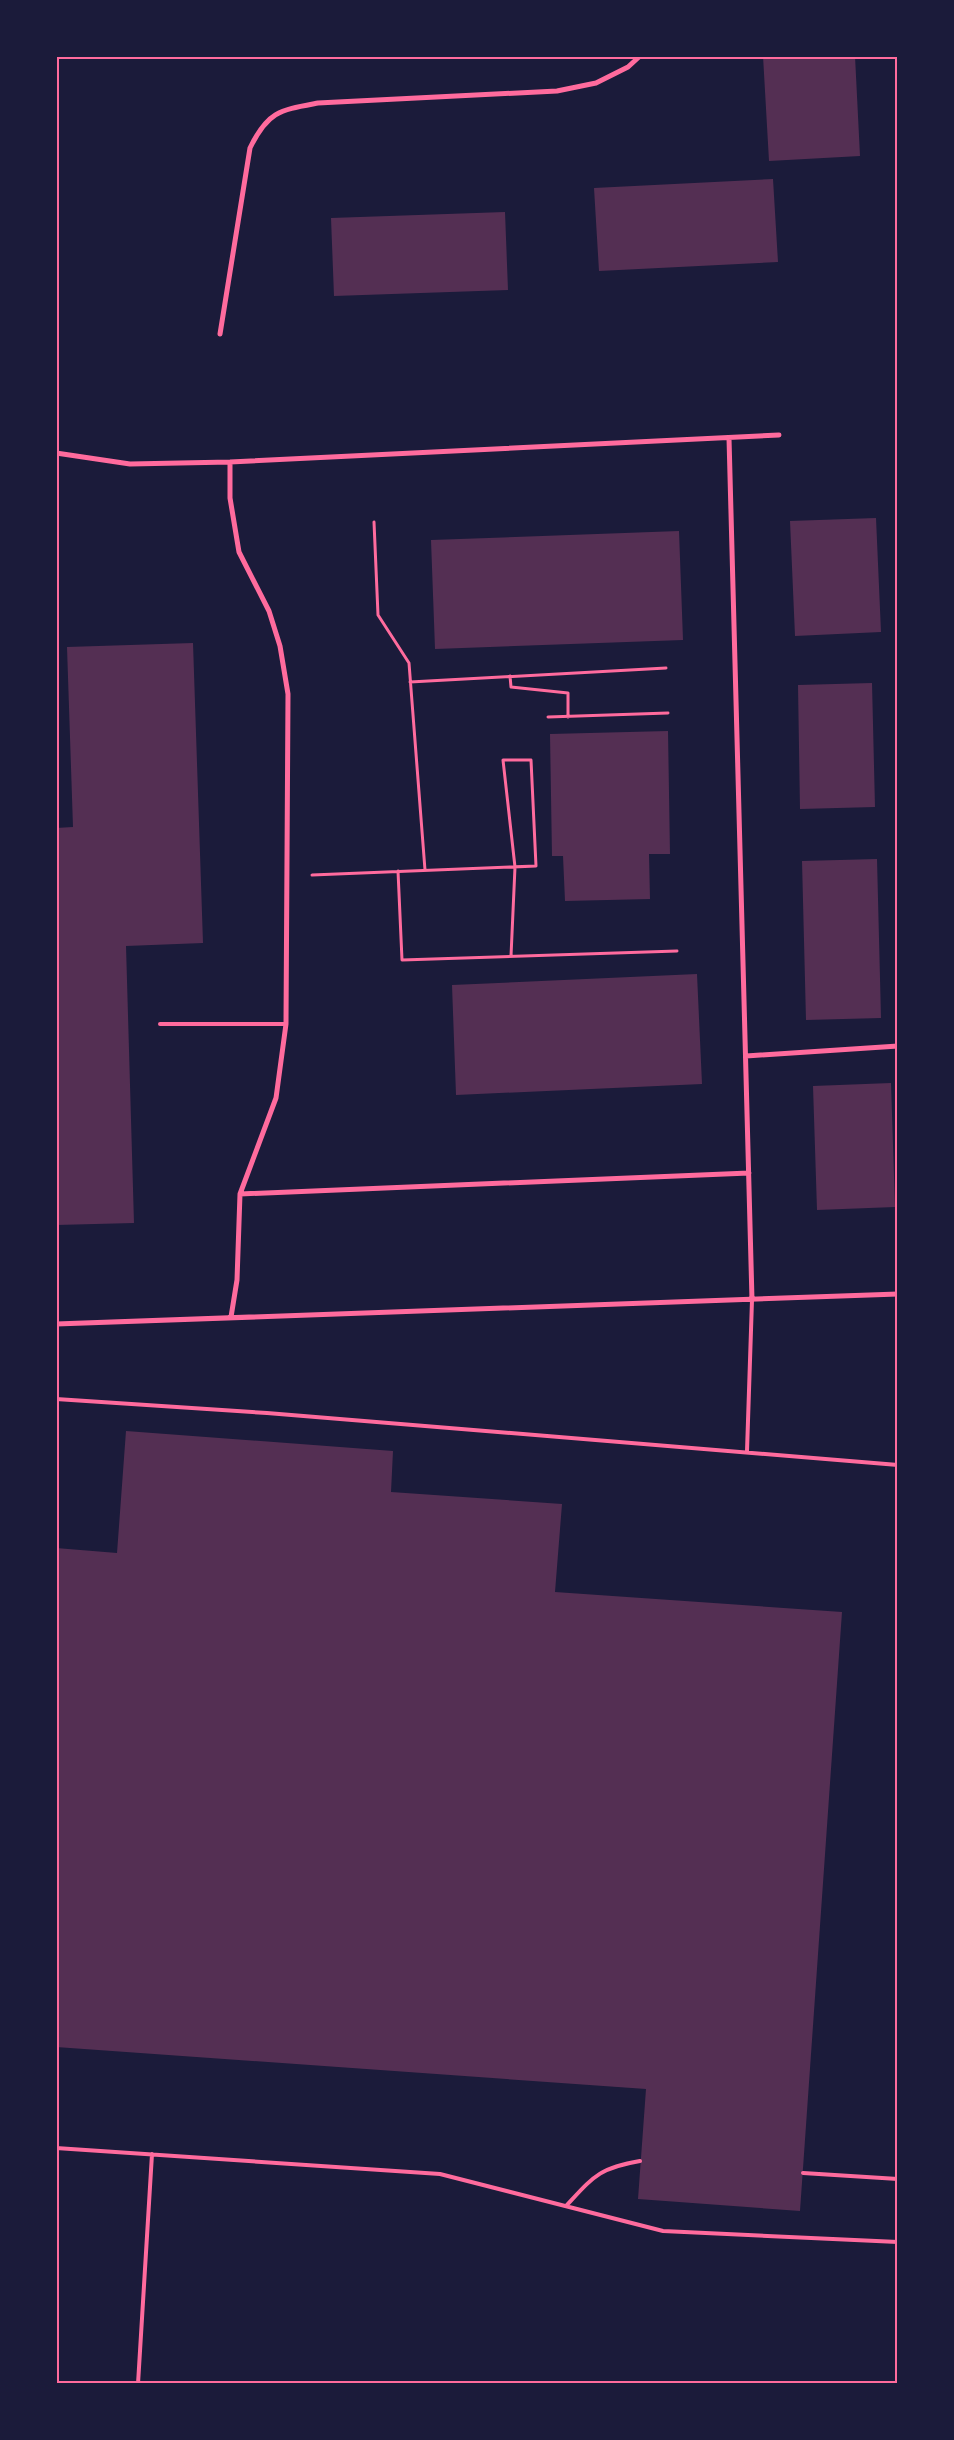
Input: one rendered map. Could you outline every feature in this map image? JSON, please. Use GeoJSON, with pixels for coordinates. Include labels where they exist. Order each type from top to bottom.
{"type":"FeatureCollection","features":[{"type":"Feature","properties":{"kind":"street"},"geometry":{"type":"LineString","coordinates":[[220,334],[250,148],[260,128],[280,110],[318,103],[557,91],[596,83],[628,67],[640,56]]}},
{"type":"Feature","properties":{"kind":"street"},"geometry":{"type":"LineString","coordinates":[[56,453],[130,464],[230,462],[779,435]]}},
{"type":"Feature","properties":{"kind":"street"},"geometry":{"type":"LineString","coordinates":[[728,438],[752,1300]]}},
{"type":"Feature","properties":{"kind":"street"},"geometry":{"type":"LineString","coordinates":[[230,462],[230,498],[239,552],[269,612],[280,646],[288,694],[286,1024],[276,1098],[240,1194],[236,1280],[230,1317]]}},
{"type":"Feature","properties":{"kind":"street"},"geometry":{"type":"LineString","coordinates":[[746,1056],[898,1046]]}},
{"type":"Feature","properties":{"kind":"street"},"geometry":{"type":"LineString","coordinates":[[240,1194],[749,1173]]}},
{"type":"Feature","properties":{"kind":"street"},"geometry":{"type":"LineString","coordinates":[[56,1324],[898,1294]]}},
{"type":"Feature","properties":{"kind":"lane"},"geometry":{"type":"LineString","coordinates":[[160,1024],[286,1024]]}},
{"type":"Feature","properties":{"kind":"lane"},"geometry":{"type":"LineString","coordinates":[[747,1451],[752,1300]]}},
{"type":"Feature","properties":{"kind":"lane"},"geometry":{"type":"LineString","coordinates":[[56,1399],[747,1451],[898,1465]]}},
{"type":"Feature","properties":{"kind":"lane"},"geometry":{"type":"LineString","coordinates":[[56,2148],[267,2164],[440,2174],[663,2231],[898,2242]]}},
{"type":"Feature","properties":{"kind":"lane"},"geometry":{"type":"LineString","coordinates":[[138,2384],[152,2154]]}},
{"type":"Feature","properties":{"kind":"lane"},"geometry":{"type":"LineString","coordinates":[[566,2206],[594,2176],[616,2165],[640,2161]]}},
{"type":"Feature","properties":{"kind":"lane"},"geometry":{"type":"LineString","coordinates":[[803,2173],[898,2179]]}},
{"type":"Feature","properties":{"kind":"path"},"geometry":{"type":"LineString","coordinates":[[374,522],[378,615],[409,663],[425,870]]}},
{"type":"Feature","properties":{"kind":"path"},"geometry":{"type":"LineString","coordinates":[[410,682],[666,668]]}},
{"type":"Feature","properties":{"kind":"path"},"geometry":{"type":"LineString","coordinates":[[510,676],[511,687],[568,693],[568,717]]}},
{"type":"Feature","properties":{"kind":"path"},"geometry":{"type":"LineString","coordinates":[[548,717],[668,713]]}},
{"type":"Feature","properties":{"kind":"path"},"geometry":{"type":"LineString","coordinates":[[311,875],[398,872],[425,870],[515,867],[536,866],[531,760],[503,760],[515,867],[511,956]]}},
{"type":"Feature","properties":{"kind":"path"},"geometry":{"type":"LineString","coordinates":[[398,872],[402,960],[676,951]]}},
{"type":"Feature","properties":{"kind":"building"},"geometry":{"type":"Polygon","coordinates":[[[763,56],[855,56],[860,156],[769,161],[763,56]]]}},
{"type":"Feature","properties":{"kind":"building"},"geometry":{"type":"Polygon","coordinates":[[[773,179],[778,262],[599,271],[594,188],[773,179]]]}},
{"type":"Feature","properties":{"kind":"building"},"geometry":{"type":"Polygon","coordinates":[[[505,212],[508,290],[334,296],[331,218],[505,212]]]}},
{"type":"Feature","properties":{"kind":"building"},"geometry":{"type":"Polygon","coordinates":[[[876,518],[881,632],[795,636],[790,521],[876,518]]]}},
{"type":"Feature","properties":{"kind":"building"},"geometry":{"type":"Polygon","coordinates":[[[679,531],[683,640],[435,649],[431,540],[679,531]]]}},
{"type":"Feature","properties":{"kind":"building"},"geometry":{"type":"Polygon","coordinates":[[[193,643],[203,943],[126,946],[134,1223],[56,1225],[56,828],[73,827],[67,647],[193,643]]]}},
{"type":"Feature","properties":{"kind":"building"},"geometry":{"type":"Polygon","coordinates":[[[872,683],[875,807],[800,809],[798,685],[872,683]]]}},
{"type":"Feature","properties":{"kind":"building"},"geometry":{"type":"Polygon","coordinates":[[[668,731],[670,854],[649,854],[650,899],[565,901],[563,856],[552,856],[550,734],[668,731]]]}},
{"type":"Feature","properties":{"kind":"building"},"geometry":{"type":"Polygon","coordinates":[[[877,859],[881,1018],[806,1020],[802,861],[877,859]]]}},
{"type":"Feature","properties":{"kind":"building"},"geometry":{"type":"Polygon","coordinates":[[[697,974],[702,1084],[456,1095],[452,985],[697,974]]]}},
{"type":"Feature","properties":{"kind":"building"},"geometry":{"type":"Polygon","coordinates":[[[891,1083],[895,1207],[817,1210],[813,1086],[891,1083]]]}},
{"type":"Feature","properties":{"kind":"building"},"geometry":{"type":"Polygon","coordinates":[[[126,1431],[393,1451],[391,1492],[562,1504],[555,1592],[842,1612],[800,2211],[638,2199],[646,2089],[56,2047],[56,1548],[117,1553],[126,1431]]]}}]}
